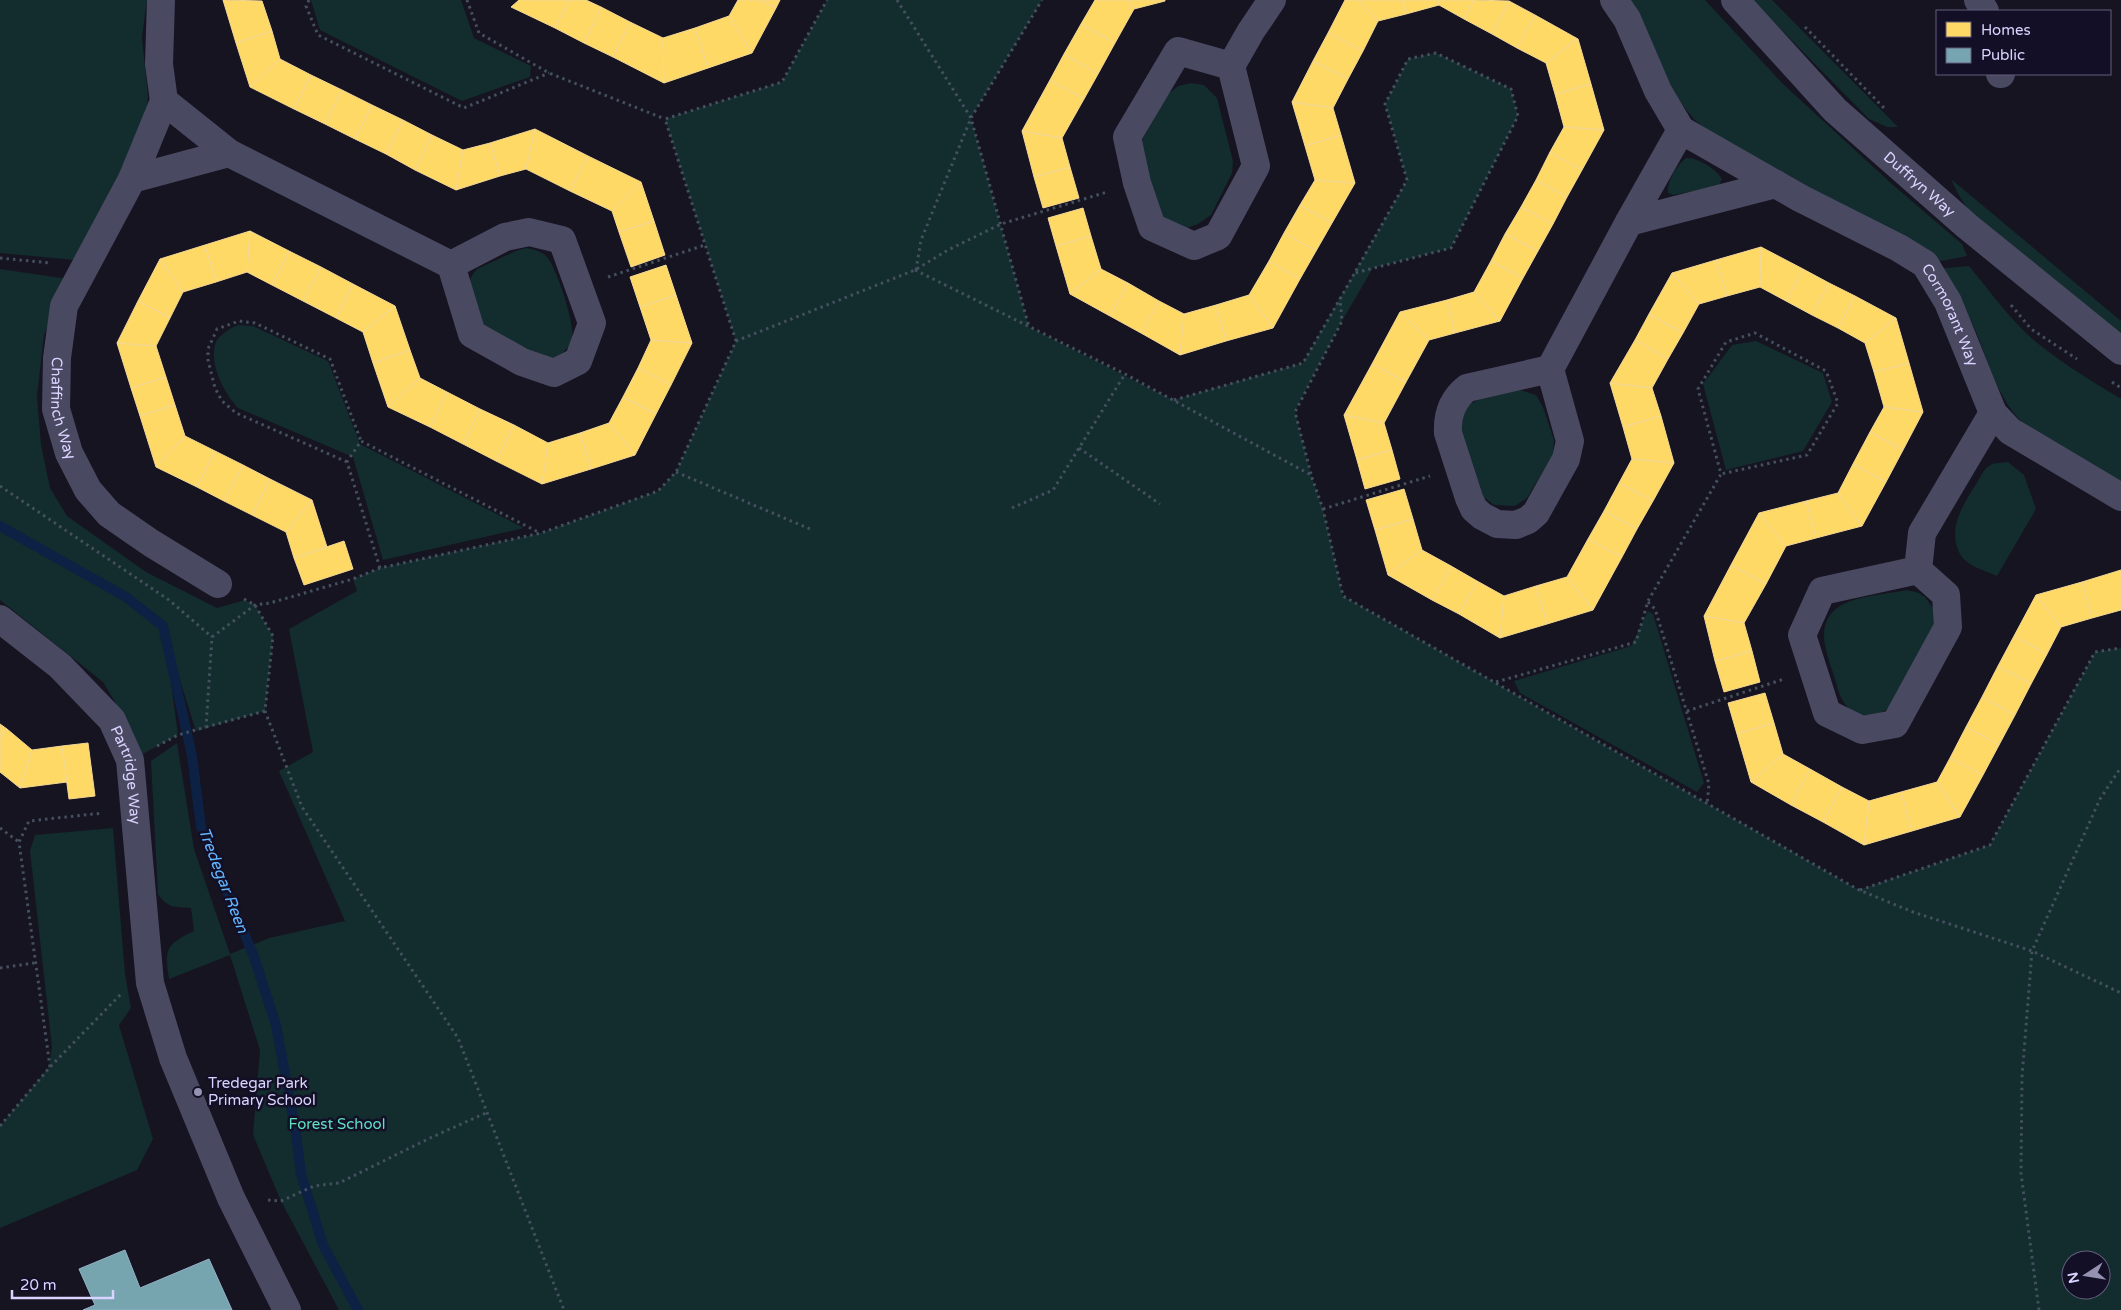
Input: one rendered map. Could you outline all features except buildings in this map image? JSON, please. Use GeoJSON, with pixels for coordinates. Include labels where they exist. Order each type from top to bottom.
{"type":"FeatureCollection","features":[{"type":"Feature","properties":{"kind":"street"},"geometry":{"type":"LineString","coordinates":[[161,0],[159,64],[164,101],[229,153],[451,264],[472,334],[522,362],[554,372],[578,361],[592,323],[562,240],[529,232],[505,237],[451,264]]}},
{"type":"Feature","properties":{"kind":"street"},"geometry":{"type":"LineString","coordinates":[[1231,66],[1178,51],[1127,137],[1137,182],[1152,226],[1194,246],[1218,236],[1256,166],[1231,66],[1272,0]]}},
{"type":"Feature","properties":{"kind":"street","name":"Cormorant Way"},"geometry":{"type":"LineString","coordinates":[[1614,0],[1626,19],[1658,91],[1681,130],[1776,184],[1899,248],[1925,264],[1948,302],[1993,413],[2010,431],[2121,497]]}},
{"type":"Feature","properties":{"kind":"street","name":"Duffryn Way"},"geometry":{"type":"LineString","coordinates":[[1735,0],[1835,110],[1967,226],[2121,351]]}},
{"type":"Feature","properties":{"kind":"street","name":"Chaffinch Way"},"geometry":{"type":"LineString","coordinates":[[164,101],[132,179],[64,306],[57,358],[56,410],[69,453],[88,490],[108,514],[218,584]]}},
{"type":"Feature","properties":{"kind":"street"},"geometry":{"type":"LineString","coordinates":[[1550,369],[1467,388],[1459,394],[1450,411],[1447,423],[1468,498],[1474,509],[1497,524],[1516,525],[1536,513],[1566,459],[1570,441],[1550,369],[1681,130]]}},
{"type":"Feature","properties":{"kind":"street"},"geometry":{"type":"LineString","coordinates":[[132,179],[229,153]]}},
{"type":"Feature","properties":{"kind":"street"},"geometry":{"type":"LineString","coordinates":[[1629,222],[1776,184]]}},
{"type":"Feature","properties":{"kind":"street"},"geometry":{"type":"LineString","coordinates":[[1918,570],[1922,533],[1993,413]]}},
{"type":"Feature","properties":{"kind":"street"},"geometry":{"type":"LineString","coordinates":[[1918,570],[1946,595],[1948,627],[1896,724],[1862,730],[1827,713],[1802,635],[1822,591],[1918,570]]}},
{"type":"Feature","properties":{"kind":"street","name":"Partridge Way"},"geometry":{"type":"LineString","coordinates":[[0,619],[60,666],[112,720],[130,760],[150,983],[173,1058],[227,1189],[288,1310]]}},
{"type":"Feature","properties":{"kind":"path"},"geometry":{"type":"LineString","coordinates":[[309,0],[306,6],[318,35],[464,108],[549,73]]}},
{"type":"Feature","properties":{"kind":"path"},"geometry":{"type":"LineString","coordinates":[[467,0],[479,33],[549,73],[665,119],[782,82],[827,0]]}},
{"type":"Feature","properties":{"kind":"path"},"geometry":{"type":"LineString","coordinates":[[897,0],[971,118],[1029,327]]}},
{"type":"Feature","properties":{"kind":"path"},"geometry":{"type":"LineString","coordinates":[[916,270],[920,240],[971,118],[1042,0]]}},
{"type":"Feature","properties":{"kind":"path"},"geometry":{"type":"LineString","coordinates":[[1800,21],[1887,110]]}},
{"type":"Feature","properties":{"kind":"path"},"geometry":{"type":"LineString","coordinates":[[1173,400],[1303,363],[1407,180],[1385,104],[1408,59],[1436,53],[1511,89],[1518,116],[1450,248],[1355,273]]}},
{"type":"Feature","properties":{"kind":"path"},"geometry":{"type":"LineString","coordinates":[[206,727],[212,637],[254,605],[270,603],[353,579],[380,568],[541,533],[658,491],[676,472],[736,341],[665,119]]}},
{"type":"Feature","properties":{"kind":"path"},"geometry":{"type":"LineString","coordinates":[[736,341],[916,270],[948,250],[1000,224],[1137,182]]}},
{"type":"Feature","properties":{"kind":"path"},"geometry":{"type":"LineString","coordinates":[[578,286],[705,245]]}},
{"type":"Feature","properties":{"kind":"path"},"geometry":{"type":"LineString","coordinates":[[0,258],[84,266]]}},
{"type":"Feature","properties":{"kind":"path"},"geometry":{"type":"LineString","coordinates":[[916,270],[1125,374],[1311,475]]}},
{"type":"Feature","properties":{"kind":"path"},"geometry":{"type":"LineString","coordinates":[[1340,299],[1342,321],[1295,412],[1311,475],[1323,509],[1344,596],[1707,805],[1859,890],[1913,912],[2032,951],[2121,993]]}},
{"type":"Feature","properties":{"kind":"path"},"geometry":{"type":"LineString","coordinates":[[380,568],[347,462],[236,413],[222,401],[215,388],[208,360],[208,349],[217,329],[239,321],[256,323],[330,359],[361,441],[541,533]]}},
{"type":"Feature","properties":{"kind":"path"},"geometry":{"type":"LineString","coordinates":[[1495,682],[1636,642],[1648,601],[1721,474],[1698,389],[1726,342],[1755,333],[1826,371],[1838,403],[1807,455],[1721,474]]}},
{"type":"Feature","properties":{"kind":"path"},"geometry":{"type":"LineString","coordinates":[[1012,508],[1054,490],[1125,374]]}},
{"type":"Feature","properties":{"kind":"path"},"geometry":{"type":"LineString","coordinates":[[347,462],[361,441]]}},
{"type":"Feature","properties":{"kind":"path"},"geometry":{"type":"LineString","coordinates":[[1079,448],[1160,504]]}},
{"type":"Feature","properties":{"kind":"path"},"geometry":{"type":"LineString","coordinates":[[1323,509],[1458,467]]}},
{"type":"Feature","properties":{"kind":"path"},"geometry":{"type":"LineString","coordinates":[[676,472],[810,529]]}},
{"type":"Feature","properties":{"kind":"path"},"geometry":{"type":"LineString","coordinates":[[0,486],[169,600],[212,637]]}},
{"type":"Feature","properties":{"kind":"path"},"geometry":{"type":"LineString","coordinates":[[1648,601],[1655,609],[1709,784],[1707,805]]}},
{"type":"Feature","properties":{"kind":"path"},"geometry":{"type":"LineString","coordinates":[[254,605],[273,636],[266,711],[302,807],[458,1038],[564,1310]]}},
{"type":"Feature","properties":{"kind":"path"},"geometry":{"type":"LineString","coordinates":[[1859,890],[1990,845],[2095,652],[2121,648]]}},
{"type":"Feature","properties":{"kind":"path"},"geometry":{"type":"LineString","coordinates":[[1687,711],[1813,670]]}},
{"type":"Feature","properties":{"kind":"path"},"geometry":{"type":"LineString","coordinates":[[178,735],[266,711]]}},
{"type":"Feature","properties":{"kind":"path"},"geometry":{"type":"LineString","coordinates":[[2039,1310],[2020,1173],[2022,1077],[2032,951],[2100,799],[2121,767]]}},
{"type":"Feature","properties":{"kind":"path"},"geometry":{"type":"LineString","coordinates":[[50,1067],[34,963],[19,842],[29,821],[134,809]]}},
{"type":"Feature","properties":{"kind":"path"},"geometry":{"type":"LineString","coordinates":[[0,828],[19,842]]}},
{"type":"Feature","properties":{"kind":"path"},"geometry":{"type":"LineString","coordinates":[[0,968],[34,963]]}},
{"type":"Feature","properties":{"kind":"path"},"geometry":{"type":"LineString","coordinates":[[0,1126],[50,1067],[129,986],[150,983]]}},
{"type":"Feature","properties":{"kind":"path"},"geometry":{"type":"LineString","coordinates":[[296,1194],[314,1186],[339,1183],[488,1112]]}},
{"type":"Feature","properties":{"kind":"green space"},"geometry":{"type":"Polygon","coordinates":[[[0,0],[147,0],[142,37],[148,96],[146,126],[75,260],[0,253],[0,0]]]}},
{"type":"Feature","properties":{"kind":"green space"},"geometry":{"type":"Polygon","coordinates":[[[311,0],[461,0],[474,38],[531,66],[530,77],[462,101],[320,30],[311,0]]]}},
{"type":"Feature","properties":{"kind":"green space","name":"Forest School"},"geometry":{"type":"Polygon","coordinates":[[[827,0],[1042,0],[971,118],[1029,327],[1173,400],[1303,363],[1407,180],[1385,104],[1408,59],[1436,53],[1511,89],[1518,116],[1451,248],[1373,268],[1342,321],[1295,411],[1311,475],[1323,509],[1343,596],[1859,890],[1990,845],[2095,652],[2121,648],[2121,1310],[339,1310],[281,1201],[253,1135],[260,1050],[230,955],[169,979],[167,960],[170,948],[178,940],[194,931],[191,908],[176,907],[168,904],[158,894],[151,761],[177,743],[194,849],[230,954],[269,938],[345,921],[279,771],[313,752],[289,629],[357,591],[353,579],[380,568],[541,533],[658,491],[676,472],[736,341],[665,119],[782,82],[827,0]]]}},
{"type":"Feature","properties":{"kind":"green space"},"geometry":{"type":"Polygon","coordinates":[[[1629,0],[1705,0],[1783,84],[1893,185],[1962,244],[1967,256],[1931,263],[1725,144],[1694,119],[1684,106],[1667,77],[1645,29],[1629,0]]]}},
{"type":"Feature","properties":{"kind":"green space"},"geometry":{"type":"Polygon","coordinates":[[[1752,0],[1772,0],[1898,127],[1887,127],[1869,119],[1752,0]]]}},
{"type":"Feature","properties":{"kind":"green space"},"geometry":{"type":"Polygon","coordinates":[[[1191,83],[1204,85],[1217,98],[1233,161],[1232,173],[1211,215],[1198,224],[1187,228],[1166,221],[1160,212],[1148,179],[1141,142],[1168,94],[1178,86],[1191,83]]]}},
{"type":"Feature","properties":{"kind":"green space"},"geometry":{"type":"Polygon","coordinates":[[[1686,158],[1701,162],[1716,171],[1722,179],[1719,186],[1673,195],[1668,193],[1673,174],[1686,158]]]}},
{"type":"Feature","properties":{"kind":"green space"},"geometry":{"type":"Polygon","coordinates":[[[1951,179],[2121,321],[2121,334],[1968,209],[1951,179]]]}},
{"type":"Feature","properties":{"kind":"green space"},"geometry":{"type":"Polygon","coordinates":[[[527,248],[543,253],[551,263],[556,272],[571,321],[571,343],[566,350],[547,361],[484,331],[469,287],[471,277],[477,269],[518,250],[527,248]]]}},
{"type":"Feature","properties":{"kind":"green space"},"geometry":{"type":"Polygon","coordinates":[[[1969,266],[2009,315],[2035,341],[2066,364],[2121,399],[2121,481],[2066,452],[2037,434],[2017,417],[2008,405],[1995,381],[1965,310],[1936,269],[1969,266]]]}},
{"type":"Feature","properties":{"kind":"green space"},"geometry":{"type":"Polygon","coordinates":[[[0,269],[68,279],[44,335],[37,396],[41,445],[50,488],[67,516],[146,572],[217,608],[245,600],[255,605],[273,636],[265,711],[196,731],[164,630],[178,735],[141,755],[124,717],[103,682],[0,600],[0,269]]]}},
{"type":"Feature","properties":{"kind":"green space"},"geometry":{"type":"Polygon","coordinates":[[[238,325],[253,326],[328,361],[360,444],[524,528],[383,560],[353,457],[238,408],[223,386],[216,368],[214,350],[220,336],[238,325]]]}},
{"type":"Feature","properties":{"kind":"green space"},"geometry":{"type":"Polygon","coordinates":[[[1756,341],[1823,373],[1832,402],[1803,451],[1726,470],[1703,384],[1732,345],[1756,341]]]}},
{"type":"Feature","properties":{"kind":"green space"},"geometry":{"type":"Polygon","coordinates":[[[1517,389],[1536,395],[1543,407],[1554,440],[1553,455],[1527,498],[1515,506],[1494,505],[1485,498],[1479,489],[1464,441],[1461,426],[1463,415],[1468,405],[1478,400],[1517,389]]]}},
{"type":"Feature","properties":{"kind":"green space"},"geometry":{"type":"Polygon","coordinates":[[[2008,462],[2024,475],[2036,509],[1997,576],[1975,567],[1962,557],[1956,542],[1955,533],[1956,524],[1963,506],[1984,471],[1987,467],[1994,464],[2008,462]]]}},
{"type":"Feature","properties":{"kind":"green space"},"geometry":{"type":"Polygon","coordinates":[[[1907,590],[1919,593],[1925,597],[1933,608],[1936,624],[1893,706],[1873,715],[1860,715],[1848,708],[1840,695],[1824,640],[1826,623],[1830,615],[1844,604],[1861,598],[1907,590]]]}},
{"type":"Feature","properties":{"kind":"green space"},"geometry":{"type":"Polygon","coordinates":[[[1648,611],[1653,614],[1704,783],[1697,792],[1520,693],[1514,681],[1631,646],[1648,611]]]}},
{"type":"Feature","properties":{"kind":"green space"},"geometry":{"type":"Polygon","coordinates":[[[113,828],[125,974],[131,1008],[119,1025],[153,1139],[137,1170],[0,1228],[0,1126],[49,1067],[52,1047],[30,851],[35,835],[113,828]]]}},
{"type":"Feature","properties":{"kind":"waterway","name":"Tredegar Reen"},"geometry":{"type":"LineString","coordinates":[[0,526],[126,597],[163,626],[192,756],[201,827],[254,957],[276,1025],[296,1134],[301,1174],[323,1245],[358,1310]]}},
{"type":"Feature","properties":{"kind":"place","name":"Tredegar Park Primary School"},"geometry":{"type":"Point","coordinates":[198,1092]}}]}
